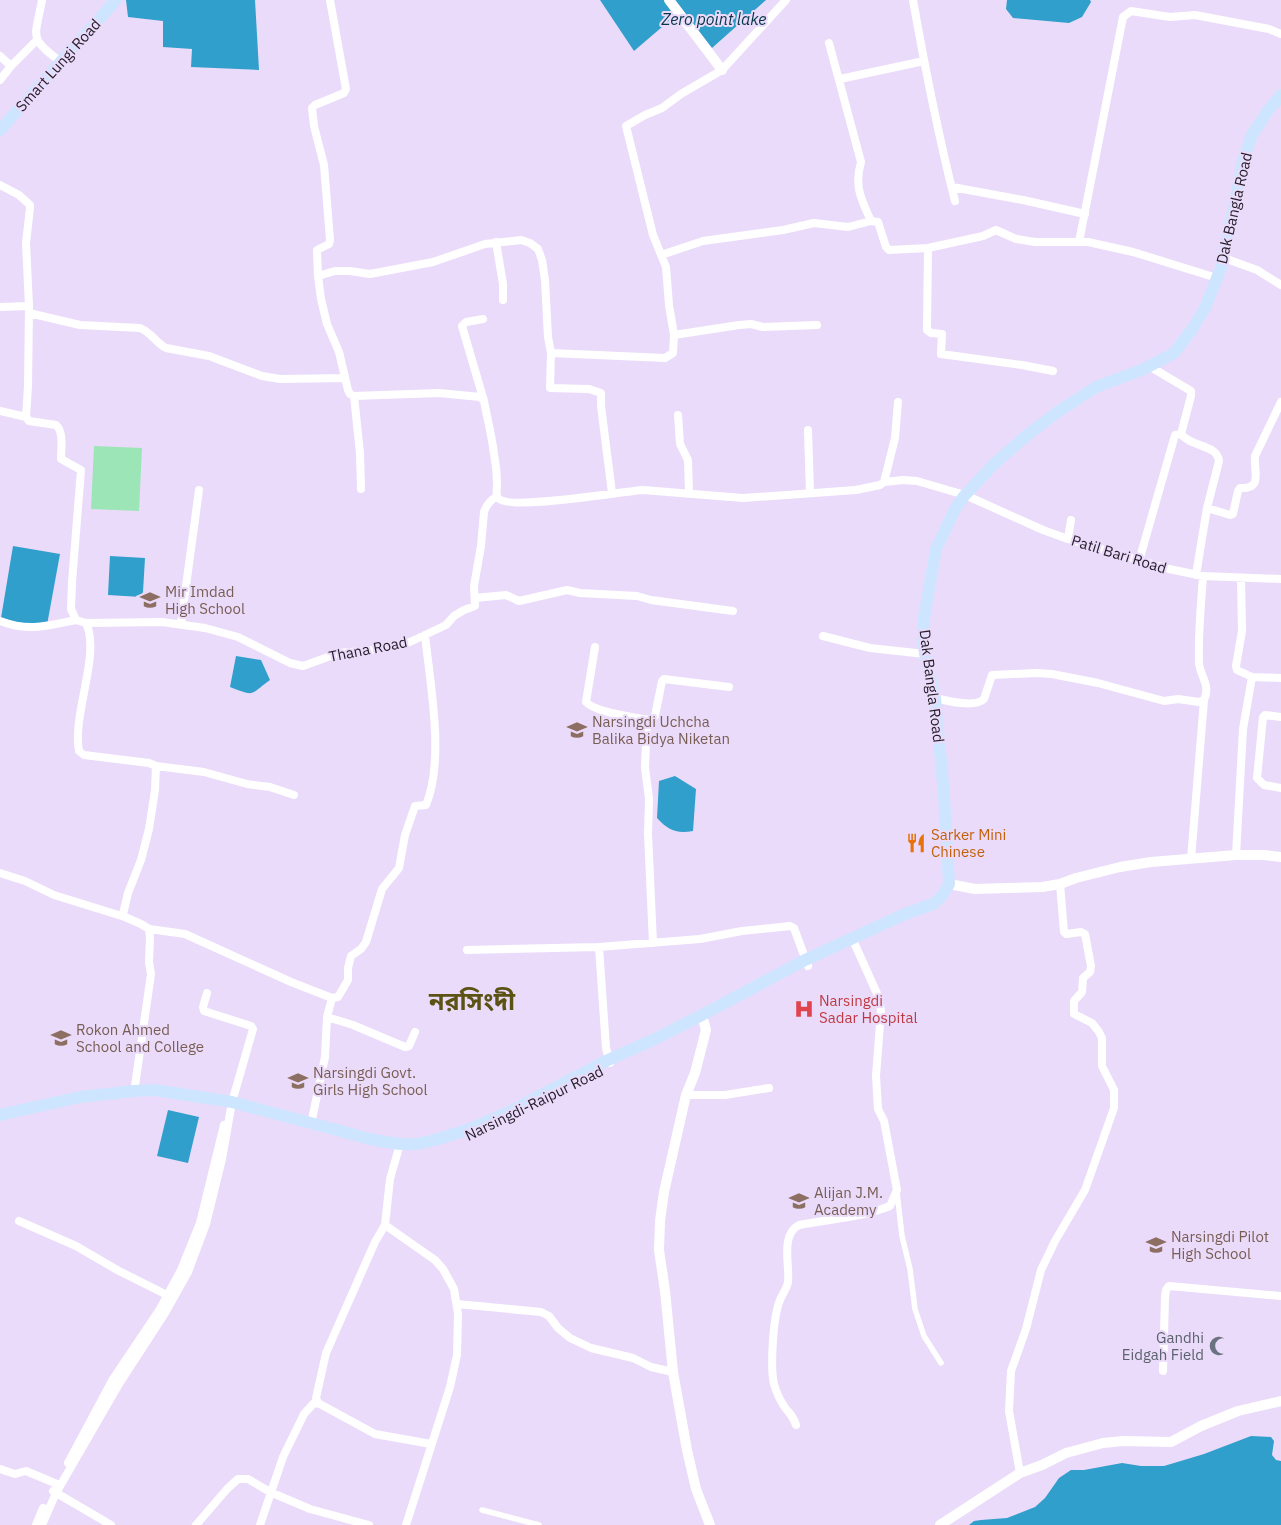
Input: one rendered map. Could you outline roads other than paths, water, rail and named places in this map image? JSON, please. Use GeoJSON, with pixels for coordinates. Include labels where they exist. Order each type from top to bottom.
{"type":"FeatureCollection","features":[{"type":"Feature","properties":{"kind":"main road","name":"Smart Lungi Road"},"geometry":{"type":"LineString","coordinates":[[0,130],[116,0]]}},
{"type":"Feature","properties":{"kind":"main road","name":"Dak Bangla Road"},"geometry":{"type":"LineString","coordinates":[[949,884],[944,796],[935,698],[925,654],[924,618],[936,549],[956,507],[965,495],[995,463],[1026,436],[1059,411],[1096,387],[1149,366],[1174,353],[1191,331],[1205,308],[1224,258],[1244,157],[1252,135],[1281,95]]}},
{"type":"Feature","properties":{"kind":"main road","name":"Narsingdi-Raipur Road"},"geometry":{"type":"LineString","coordinates":[[0,1121],[155,1090],[346,1140],[399,1147],[418,1144],[470,1129],[509,1112],[655,1039],[703,1018],[911,911],[920,910],[933,904],[942,896],[949,884]]}},
{"type":"Feature","properties":{"kind":"main road","name":"Narsingdi-Raipur Road"},"geometry":{"type":"LineString","coordinates":[[0,1115],[80,1098],[134,1094]]}},
{"type":"Feature","properties":{"kind":"main road","name":"Narsingdi-Raipur Road"},"geometry":{"type":"LineString","coordinates":[[230,1109],[311,1124],[399,1147]]}},
{"type":"Feature","properties":{"kind":"street"},"geometry":{"type":"LineString","coordinates":[[42,0],[36,40],[44,50],[61,62]]}},
{"type":"Feature","properties":{"kind":"street"},"geometry":{"type":"LineString","coordinates":[[330,0],[346,89],[344,93],[312,108],[314,126],[324,164],[330,240],[329,244],[317,250],[318,276],[327,324],[339,352],[350,394],[354,396],[451,394],[476,396],[484,401]]}},
{"type":"Feature","properties":{"kind":"street"},"geometry":{"type":"LineString","coordinates":[[669,0],[722,70]]}},
{"type":"Feature","properties":{"kind":"street"},"geometry":{"type":"LineString","coordinates":[[551,353],[666,358],[673,353],[674,335],[666,267],[653,235],[626,126],[662,108],[681,94],[722,70],[786,0]]}},
{"type":"Feature","properties":{"kind":"street"},"geometry":{"type":"LineString","coordinates":[[913,0],[924,61],[955,201]]}},
{"type":"Feature","properties":{"kind":"street"},"geometry":{"type":"LineString","coordinates":[[1079,242],[1123,17],[1131,11],[1170,17],[1195,16],[1269,29],[1281,34]]}},
{"type":"Feature","properties":{"kind":"street"},"geometry":{"type":"LineString","coordinates":[[0,80],[36,40]]}},
{"type":"Feature","properties":{"kind":"street"},"geometry":{"type":"LineString","coordinates":[[829,43],[861,162],[857,176],[858,190],[870,221]]}},
{"type":"Feature","properties":{"kind":"street"},"geometry":{"type":"LineString","coordinates":[[0,56],[11,66]]}},
{"type":"Feature","properties":{"kind":"street"},"geometry":{"type":"LineString","coordinates":[[840,79],[924,61]]}},
{"type":"Feature","properties":{"kind":"street"},"geometry":{"type":"LineString","coordinates":[[0,185],[19,195],[30,205],[26,243],[29,310],[26,417]]}},
{"type":"Feature","properties":{"kind":"street"},"geometry":{"type":"LineString","coordinates":[[952,187],[1085,214]]}},
{"type":"Feature","properties":{"kind":"street"},"geometry":{"type":"LineString","coordinates":[[661,256],[703,242],[783,230],[814,223],[848,227],[870,221],[878,222],[886,247],[889,250],[928,248],[983,236],[996,230],[1016,239],[1034,242],[1088,242],[1133,252],[1217,278]]}},
{"type":"Feature","properties":{"kind":"street"},"geometry":{"type":"LineString","coordinates":[[318,276],[350,271],[370,274],[433,262],[496,242],[521,240],[530,243],[538,249],[546,280],[548,337],[551,353],[550,388],[589,389],[601,393],[612,493]]}},
{"type":"Feature","properties":{"kind":"street"},"geometry":{"type":"LineString","coordinates":[[496,242],[503,284],[503,300]]}},
{"type":"Feature","properties":{"kind":"street"},"geometry":{"type":"LineString","coordinates":[[928,248],[927,330],[931,333],[942,334],[941,354],[1053,371]]}},
{"type":"Feature","properties":{"kind":"street"},"geometry":{"type":"LineString","coordinates":[[1224,258],[1257,270],[1281,285]]}},
{"type":"Feature","properties":{"kind":"street"},"geometry":{"type":"LineString","coordinates":[[0,307],[29,310],[80,325],[140,328],[147,331],[166,348],[220,359],[262,376],[280,379],[345,378]]}},
{"type":"Feature","properties":{"kind":"street"},"geometry":{"type":"LineString","coordinates":[[483,319],[466,322],[462,326],[484,401],[494,451],[497,496],[490,501],[484,512],[481,546],[474,586],[475,598],[506,595],[520,601],[567,590],[580,593],[637,596],[733,611]]}},
{"type":"Feature","properties":{"kind":"street"},"geometry":{"type":"LineString","coordinates":[[674,335],[751,324],[763,327],[817,325]]}},
{"type":"Feature","properties":{"kind":"street"},"geometry":{"type":"LineString","coordinates":[[1149,366],[1191,391],[1181,434]]}},
{"type":"Feature","properties":{"kind":"street"},"geometry":{"type":"LineString","coordinates":[[354,396],[360,453],[361,489]]}},
{"type":"Feature","properties":{"kind":"street"},"geometry":{"type":"LineString","coordinates":[[884,482],[895,438],[898,402]]}},
{"type":"Feature","properties":{"kind":"street"},"geometry":{"type":"LineString","coordinates":[[1206,508],[1230,516],[1233,514],[1240,488],[1250,486],[1256,480],[1255,456],[1281,402]]}},
{"type":"Feature","properties":{"kind":"street"},"geometry":{"type":"LineString","coordinates":[[0,412],[26,417],[29,421],[59,427],[61,432],[61,459],[81,470],[71,609],[76,620],[38,628],[17,626],[0,620]]}},
{"type":"Feature","properties":{"kind":"street"},"geometry":{"type":"LineString","coordinates":[[678,415],[680,444],[688,460],[689,493]]}},
{"type":"Feature","properties":{"kind":"street"},"geometry":{"type":"LineString","coordinates":[[808,430],[810,493]]}},
{"type":"Feature","properties":{"kind":"street"},"geometry":{"type":"LineString","coordinates":[[1181,434],[1187,440],[1214,451],[1219,461],[1206,508],[1199,575],[1199,666],[1205,679],[1206,694],[1191,859]]}},
{"type":"Feature","properties":{"kind":"street"},"geometry":{"type":"LineString","coordinates":[[1139,560],[1175,436],[1181,434]]}},
{"type":"Feature","properties":{"kind":"street","name":"Patil Bari Road"},"geometry":{"type":"LineString","coordinates":[[497,496],[500,500],[512,503],[548,502],[643,490],[742,498],[856,490],[880,485],[884,482],[917,481],[965,495],[1043,530],[1068,539],[1139,560],[1199,575],[1281,578]]}},
{"type":"Feature","properties":{"kind":"street"},"geometry":{"type":"LineString","coordinates":[[181,623],[199,490]]}},
{"type":"Feature","properties":{"kind":"street"},"geometry":{"type":"LineString","coordinates":[[1068,539],[1070,520]]}},
{"type":"Feature","properties":{"kind":"street"},"geometry":{"type":"LineString","coordinates":[[1241,578],[1242,631],[1236,666],[1238,671],[1252,676],[1281,678]]}},
{"type":"Feature","properties":{"kind":"street","name":"Thana Road"},"geometry":{"type":"LineString","coordinates":[[76,620],[86,623],[126,621],[181,623],[238,637],[290,663],[303,666],[339,653],[373,650],[410,642],[446,625],[454,616],[475,606],[475,598]]}},
{"type":"Feature","properties":{"kind":"street"},"geometry":{"type":"LineString","coordinates":[[86,623],[89,632],[90,655],[78,728],[79,751],[84,754],[204,772],[247,784],[270,787],[294,795]]}},
{"type":"Feature","properties":{"kind":"street"},"geometry":{"type":"LineString","coordinates":[[0,873],[25,881],[54,895],[125,917],[149,930],[185,934],[291,982],[332,998],[338,996],[348,980],[348,968],[352,956],[366,942],[382,890],[399,868],[405,835],[415,806],[426,805],[430,795],[436,746],[425,635]]}},
{"type":"Feature","properties":{"kind":"street"},"geometry":{"type":"LineString","coordinates":[[823,636],[870,648],[925,654]]}},
{"type":"Feature","properties":{"kind":"street"},"geometry":{"type":"LineString","coordinates":[[595,647],[586,702],[588,705],[600,710],[648,720],[655,716],[664,679],[729,687]]}},
{"type":"Feature","properties":{"kind":"street"},"geometry":{"type":"LineString","coordinates":[[935,698],[976,704],[984,699],[992,675],[1036,672],[1098,683],[1164,701],[1178,699],[1199,702],[1204,700]]}},
{"type":"Feature","properties":{"kind":"street"},"geometry":{"type":"LineString","coordinates":[[1236,855],[1243,729],[1252,676]]}},
{"type":"Feature","properties":{"kind":"street"},"geometry":{"type":"LineString","coordinates":[[1281,717],[1265,715],[1263,717],[1257,778],[1264,785],[1281,788]]}},
{"type":"Feature","properties":{"kind":"street"},"geometry":{"type":"LineString","coordinates":[[648,720],[646,767],[649,799],[648,834],[653,943]]}},
{"type":"Feature","properties":{"kind":"street"},"geometry":{"type":"LineString","coordinates":[[125,917],[123,914],[128,893],[141,860],[149,829],[155,790],[156,766]]}},
{"type":"Feature","properties":{"kind":"street"},"geometry":{"type":"LineString","coordinates":[[949,884],[975,889],[1042,887],[1135,864],[1236,855],[1281,857]]}},
{"type":"Feature","properties":{"kind":"street"},"geometry":{"type":"LineString","coordinates":[[1020,1474],[1009,1411],[1011,1371],[1026,1329],[1041,1270],[1055,1241],[1085,1190],[1114,1108],[1115,1097],[1112,1085],[1102,1066],[1102,1038],[1092,1023],[1074,1014],[1074,1001],[1082,992],[1083,978],[1090,972],[1092,966],[1085,934],[1081,932],[1071,934],[1064,932],[1060,884]]}},
{"type":"Feature","properties":{"kind":"street"},"geometry":{"type":"LineString","coordinates":[[467,950],[599,947],[653,943],[700,939],[742,931],[790,926],[794,928],[807,963]]}},
{"type":"Feature","properties":{"kind":"street"},"geometry":{"type":"LineString","coordinates":[[134,1094],[151,974],[149,930]]}},
{"type":"Feature","properties":{"kind":"street"},"geometry":{"type":"LineString","coordinates":[[853,941],[879,998],[881,1011],[876,1076],[878,1109],[885,1129],[902,1236],[910,1269],[915,1309],[924,1336],[941,1362]]}},
{"type":"Feature","properties":{"kind":"street"},"geometry":{"type":"LineString","coordinates":[[599,947],[606,1048],[610,1062]]}},
{"type":"Feature","properties":{"kind":"street"},"geometry":{"type":"LineString","coordinates":[[36,1525],[113,1379],[160,1309],[181,1270],[200,1223],[224,1124],[253,1029],[251,1026],[204,1011],[203,1007],[207,993]]}},
{"type":"Feature","properties":{"kind":"street"},"geometry":{"type":"LineString","coordinates":[[311,1124],[325,1058],[327,1017],[332,998]]}},
{"type":"Feature","properties":{"kind":"street"},"geometry":{"type":"LineString","coordinates":[[327,1017],[354,1025],[405,1046],[409,1046],[415,1032]]}},
{"type":"Feature","properties":{"kind":"street"},"geometry":{"type":"LineString","coordinates":[[703,1018],[706,1030],[703,1046],[686,1096],[664,1192],[659,1250],[673,1372],[687,1450],[696,1489],[710,1525]]}},
{"type":"Feature","properties":{"kind":"street"},"geometry":{"type":"LineString","coordinates":[[686,1096],[725,1095],[769,1088]]}},
{"type":"Feature","properties":{"kind":"street"},"geometry":{"type":"LineString","coordinates":[[42,1525],[55,1489],[165,1313],[188,1272],[206,1224],[222,1159],[230,1109]]}},
{"type":"Feature","properties":{"kind":"street"},"geometry":{"type":"LineString","coordinates":[[399,1147],[390,1179],[385,1225],[372,1248],[326,1353],[316,1398],[318,1403],[375,1434],[431,1444]]}},
{"type":"Feature","properties":{"kind":"street"},"geometry":{"type":"LineString","coordinates":[[796,1424],[793,1415],[785,1407],[774,1385],[772,1372],[777,1311],[780,1299],[788,1283],[788,1242],[791,1231],[799,1224],[866,1214],[890,1206],[896,1190]]}},
{"type":"Feature","properties":{"kind":"street"},"geometry":{"type":"LineString","coordinates":[[19,1221],[76,1246],[119,1271],[167,1295]]}},
{"type":"Feature","properties":{"kind":"street"},"geometry":{"type":"LineString","coordinates":[[385,1225],[436,1260],[448,1278],[457,1304],[457,1355],[450,1387],[406,1525]]}},
{"type":"Feature","properties":{"kind":"street"},"geometry":{"type":"LineString","coordinates":[[1163,1371],[1165,1297],[1169,1286],[1281,1296]]}},
{"type":"Feature","properties":{"kind":"street"},"geometry":{"type":"LineString","coordinates":[[457,1304],[541,1312],[549,1316],[558,1328],[570,1338],[591,1348],[633,1358],[651,1367],[673,1372]]}},
{"type":"Feature","properties":{"kind":"street"},"geometry":{"type":"LineString","coordinates":[[940,1525],[1020,1474],[1066,1452],[1103,1443],[1123,1441],[1171,1442],[1201,1426],[1238,1411],[1281,1401]]}},
{"type":"Feature","properties":{"kind":"street"},"geometry":{"type":"LineString","coordinates":[[260,1525],[283,1457],[304,1414],[313,1404],[318,1403]]}},
{"type":"Feature","properties":{"kind":"street"},"geometry":{"type":"LineString","coordinates":[[0,1469],[15,1474],[26,1471],[111,1525]]}},
{"type":"Feature","properties":{"kind":"street"},"geometry":{"type":"LineString","coordinates":[[196,1525],[238,1479],[248,1479],[270,1492],[310,1509],[369,1525]]}},
{"type":"Feature","properties":{"kind":"street"},"geometry":{"type":"LineString","coordinates":[[482,1510],[539,1525]]}},
{"type":"Feature","properties":{"kind":"water"},"geometry":{"type":"Polygon","coordinates":[[[126,0],[255,0],[259,70],[191,67],[192,49],[163,47],[163,21],[128,17],[126,0]]]}},
{"type":"Feature","properties":{"kind":"water"},"geometry":{"type":"Polygon","coordinates":[[[600,0],[665,0],[676,15],[634,51],[600,0]]]}},
{"type":"Feature","properties":{"kind":"water","name":"Zero point lake"},"geometry":{"type":"Polygon","coordinates":[[[675,0],[766,0],[712,48],[675,0]]]}},
{"type":"Feature","properties":{"kind":"water"},"geometry":{"type":"Polygon","coordinates":[[[1007,0],[1090,0],[1091,2],[1082,17],[1069,23],[1013,18],[1006,9],[1007,0]]]}},
{"type":"Feature","properties":{"kind":"water"},"geometry":{"type":"Polygon","coordinates":[[[13,546],[60,554],[47,625],[28,625],[1,618],[13,546]]]}},
{"type":"Feature","properties":{"kind":"water"},"geometry":{"type":"Polygon","coordinates":[[[110,556],[145,558],[141,597],[108,595],[110,556]]]}},
{"type":"Feature","properties":{"kind":"water"},"geometry":{"type":"Polygon","coordinates":[[[236,656],[261,660],[270,680],[252,693],[230,687],[236,656]]]}},
{"type":"Feature","properties":{"kind":"water"},"geometry":{"type":"Polygon","coordinates":[[[675,776],[696,789],[693,831],[682,832],[673,830],[665,826],[657,818],[659,781],[675,776]]]}},
{"type":"Feature","properties":{"kind":"water"},"geometry":{"type":"Polygon","coordinates":[[[168,1110],[199,1117],[188,1163],[157,1156],[168,1110]]]}},
{"type":"Feature","properties":{"kind":"water"},"geometry":{"type":"Polygon","coordinates":[[[1251,1436],[1271,1437],[1274,1441],[1272,1455],[1276,1460],[1281,1461],[1281,1525],[969,1525],[974,1521],[1007,1518],[1035,1507],[1045,1498],[1059,1478],[1071,1470],[1084,1470],[1122,1463],[1141,1466],[1164,1466],[1204,1454],[1251,1436]]]}},
{"type":"Feature","properties":{"kind":"place","name":"Mir Imdad High School"},"geometry":{"type":"Point","coordinates":[150,600]}},
{"type":"Feature","properties":{"kind":"place","name":"Narsingdi Uchcha Balika Bidya Niketan"},"geometry":{"type":"Point","coordinates":[577,730]}},
{"type":"Feature","properties":{"kind":"place","name":"Sarker Mini Chinese"},"geometry":{"type":"Point","coordinates":[916,843]}},
{"type":"Feature","properties":{"kind":"place","name":"Narsingdi Sadar Hospital"},"geometry":{"type":"Point","coordinates":[804,1009]}},
{"type":"Feature","properties":{"kind":"place","name":"Rokon Ahmed School and College"},"geometry":{"type":"Point","coordinates":[61,1038]}},
{"type":"Feature","properties":{"kind":"place","name":"Narsingdi Govt. Girls High School"},"geometry":{"type":"Point","coordinates":[298,1081]}},
{"type":"Feature","properties":{"kind":"place","name":"Alijan J.M. Academy"},"geometry":{"type":"Point","coordinates":[799,1201]}},
{"type":"Feature","properties":{"kind":"place","name":"Narsingdi Pilot High School"},"geometry":{"type":"Point","coordinates":[1156,1245]}},
{"type":"Feature","properties":{"kind":"place","name":"Gandhi Eidgah Field"},"geometry":{"type":"Point","coordinates":[1219,1346]}},
{"type":"Feature","properties":{"kind":"district","name":"নরসিংদী"},"geometry":{"type":"Point","coordinates":[472,1000]}}]}
